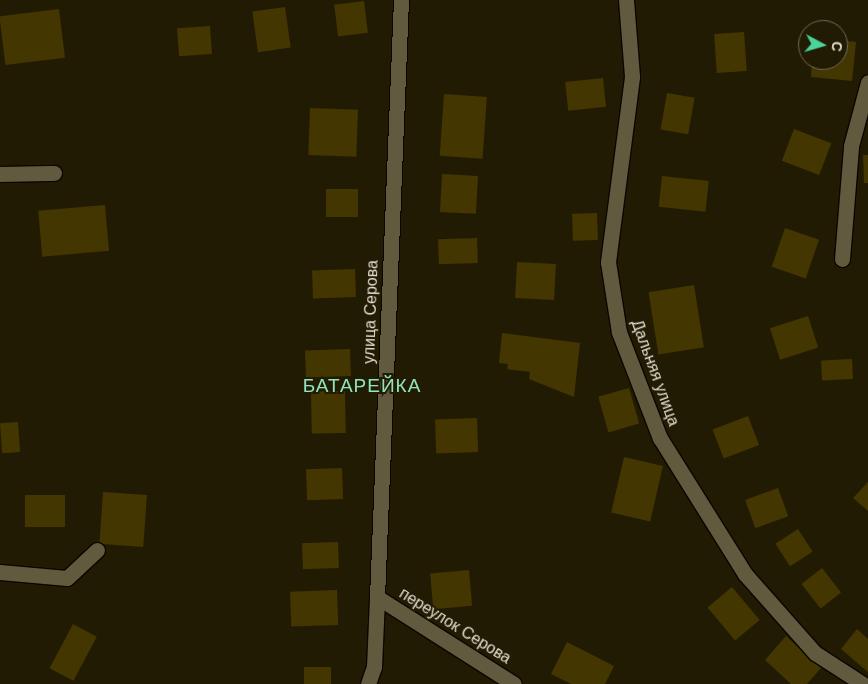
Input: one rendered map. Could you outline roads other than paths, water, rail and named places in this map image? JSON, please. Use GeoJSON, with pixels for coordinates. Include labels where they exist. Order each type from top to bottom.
{"type":"FeatureCollection","features":[{"type":"Feature","properties":{"kind":"street","name":"улица Серова"},"geometry":{"type":"LineString","coordinates":[[368,684],[374,667],[401,0]]}},
{"type":"Feature","properties":{"kind":"street","name":"Дальняя улица"},"geometry":{"type":"LineString","coordinates":[[626,0],[632,77],[608,262],[619,332],[660,438],[745,574],[815,653],[863,684]]}},
{"type":"Feature","properties":{"kind":"street"},"geometry":{"type":"LineString","coordinates":[[842,258],[851,146],[868,82]]}},
{"type":"Feature","properties":{"kind":"street"},"geometry":{"type":"LineString","coordinates":[[0,174],[54,173]]}},
{"type":"Feature","properties":{"kind":"street"},"geometry":{"type":"LineString","coordinates":[[0,572],[67,578],[97,550]]}},
{"type":"Feature","properties":{"kind":"street","name":"переулок Серова"},"geometry":{"type":"LineString","coordinates":[[377,597],[514,684]]}},
{"type":"Feature","properties":{"kind":"district","name":"БАТАРЕЙКА"},"geometry":{"type":"Point","coordinates":[362,386]}}]}
